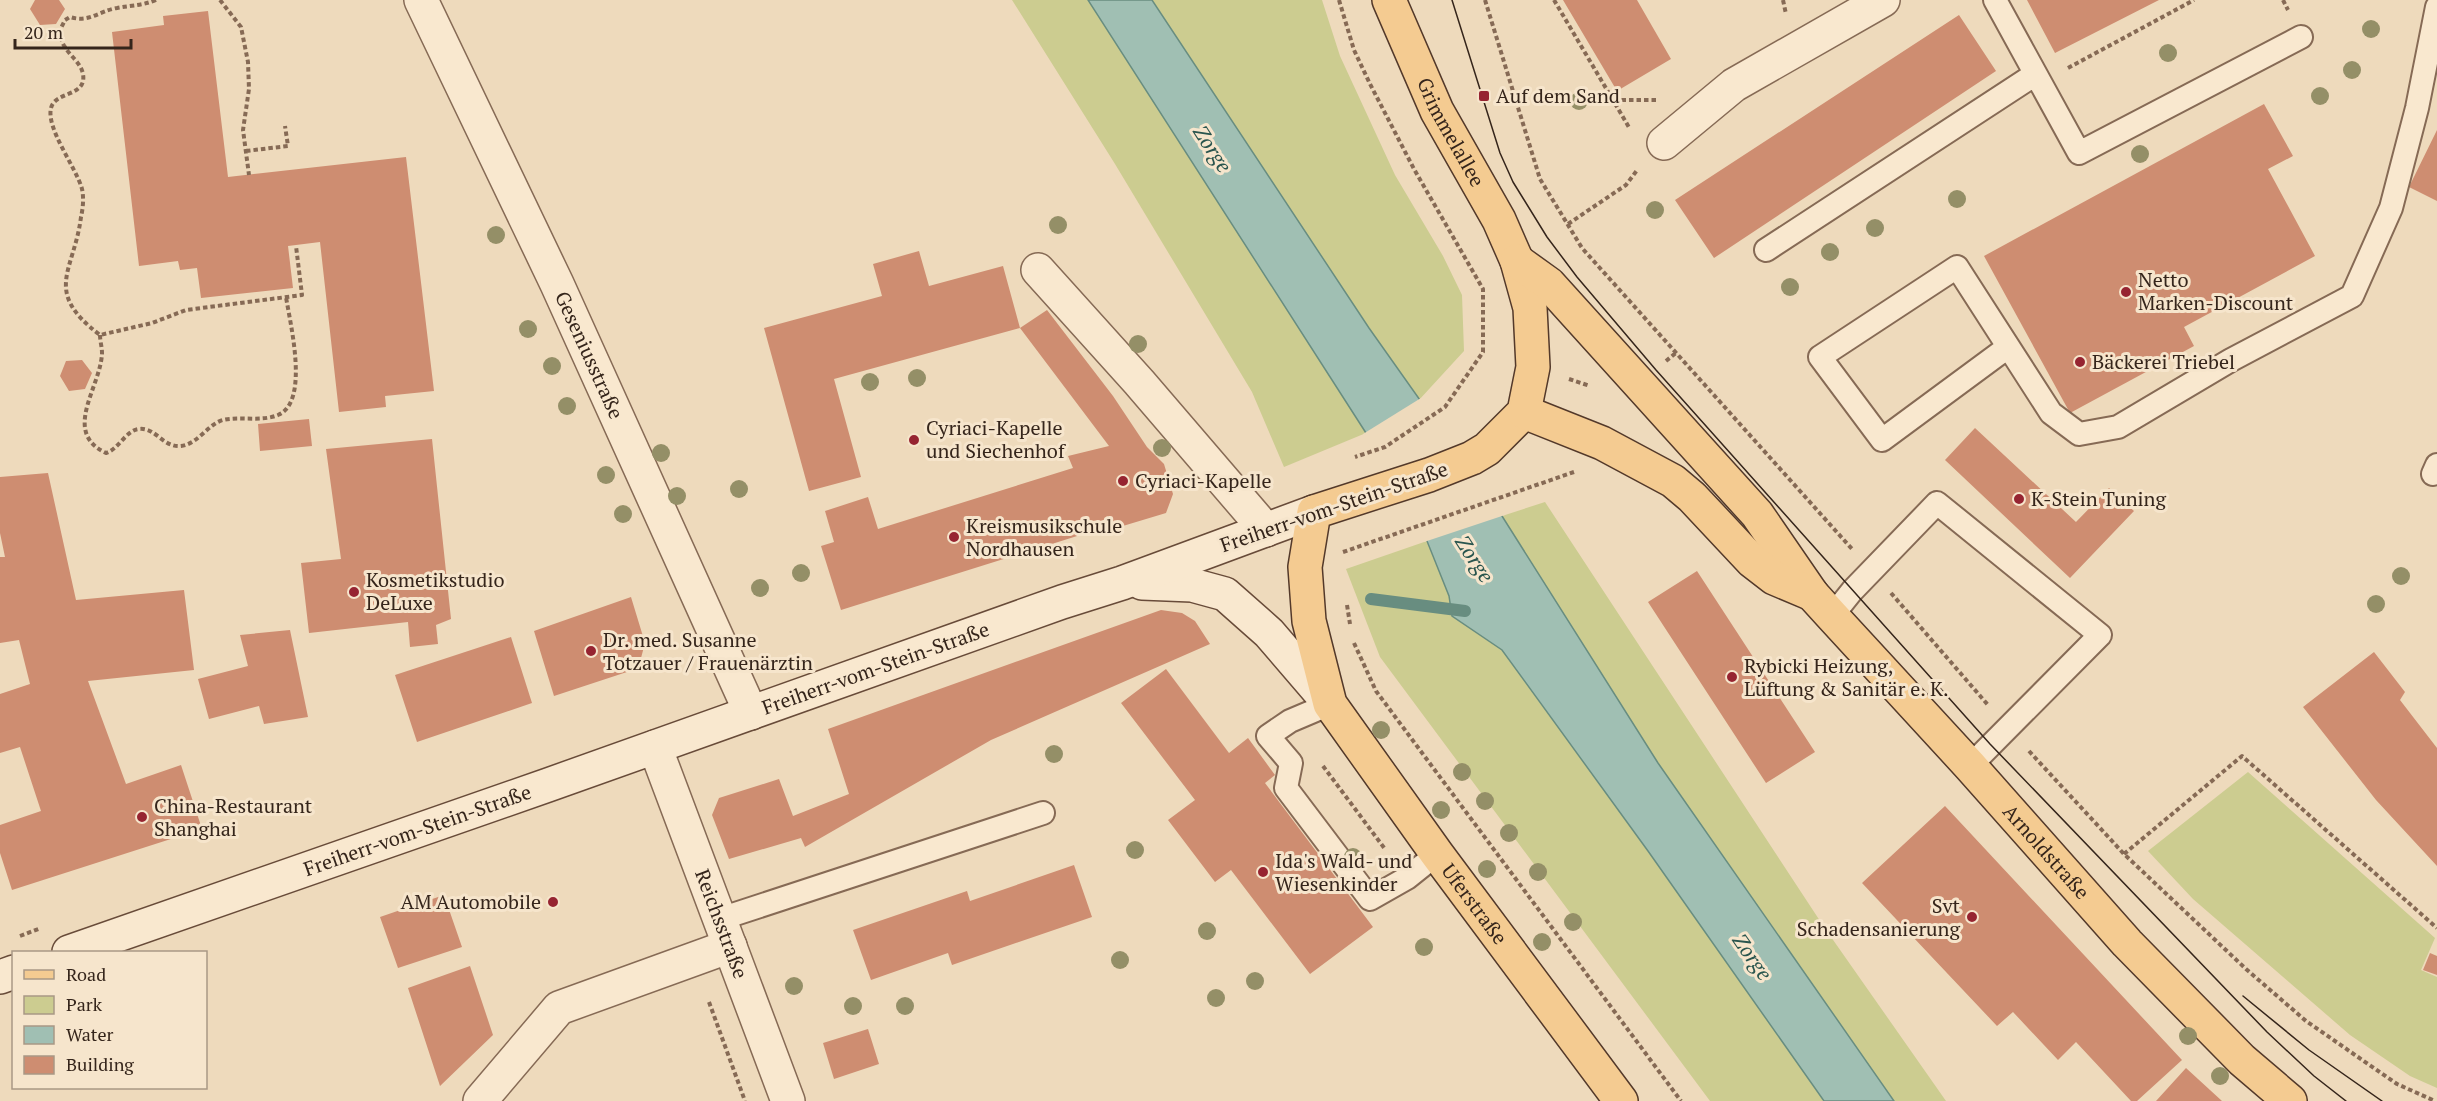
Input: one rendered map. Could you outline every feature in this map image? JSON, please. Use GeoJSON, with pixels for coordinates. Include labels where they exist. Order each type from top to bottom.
{"type":"FeatureCollection","features":[{"type":"Feature","properties":{"kind":"main road","name":"Grimmelallee"},"geometry":{"type":"LineString","coordinates":[[1389,0],[1437,111],[1499,220],[1517,261]]}},
{"type":"Feature","properties":{"kind":"main road"},"geometry":{"type":"LineString","coordinates":[[1517,261],[1530,308],[1532,338],[1533,367],[1524,412],[1602,443],[1653,469],[1692,498],[1752,561],[1774,578],[1822,605]]}},
{"type":"Feature","properties":{"kind":"main road","name":"Arnoldstraße"},"geometry":{"type":"LineString","coordinates":[[1517,261],[1549,284],[1757,513],[1822,605],[1970,766],[2127,943],[2242,1060],[2290,1101]]}},
{"type":"Feature","properties":{"kind":"main road","name":"Freiherr-vom-Stein-Straße"},"geometry":{"type":"LineString","coordinates":[[1314,512],[1429,475],[1472,458],[1487,449],[1524,412]]}},
{"type":"Feature","properties":{"kind":"main road"},"geometry":{"type":"LineString","coordinates":[[1314,512],[1305,567],[1309,621],[1330,704]]}},
{"type":"Feature","properties":{"kind":"main road","name":"Uferstraße"},"geometry":{"type":"LineString","coordinates":[[1330,704],[1437,854],[1621,1101]]}},
{"type":"Feature","properties":{"kind":"street","name":"Geseniusstraße"},"geometry":{"type":"LineString","coordinates":[[421,0],[557,284],[751,713]]}},
{"type":"Feature","properties":{"kind":"street"},"geometry":{"type":"LineString","coordinates":[[1664,143],[1734,85],[1883,0]]}},
{"type":"Feature","properties":{"kind":"street"},"geometry":{"type":"LineString","coordinates":[[1038,270],[1266,530]]}},
{"type":"Feature","properties":{"kind":"street","name":"Freiherr-vom-Stein-Straße"},"geometry":{"type":"LineString","coordinates":[[72,951],[1062,602],[1122,583],[1314,512]]}},
{"type":"Feature","properties":{"kind":"street"},"geometry":{"type":"LineString","coordinates":[[1122,583],[1192,585],[1225,594],[1269,633],[1330,704]]}},
{"type":"Feature","properties":{"kind":"street","name":"Reichsstraße"},"geometry":{"type":"LineString","coordinates":[[655,747],[788,1101]]}},
{"type":"Feature","properties":{"kind":"street"},"geometry":{"type":"LineString","coordinates":[[480,1101],[559,1008],[693,959],[725,933]]}},
{"type":"Feature","properties":{"kind":"lane"},"geometry":{"type":"LineString","coordinates":[[1995,0],[2079,153],[2301,38]]}},
{"type":"Feature","properties":{"kind":"lane"},"geometry":{"type":"LineString","coordinates":[[2008,347],[1882,441],[1820,357],[1957,267],[2051,413],[2079,434],[2118,427],[2231,360],[2352,296],[2391,208],[2417,108],[2437,7]]}},
{"type":"Feature","properties":{"kind":"lane"},"geometry":{"type":"LineString","coordinates":[[1766,250],[2038,79]]}},
{"type":"Feature","properties":{"kind":"lane"},"geometry":{"type":"LineString","coordinates":[[1822,605],[1852,591],[1937,503],[2100,635],[1970,766]]}},
{"type":"Feature","properties":{"kind":"lane"},"geometry":{"type":"LineString","coordinates":[[1330,704],[1290,721],[1268,736],[1291,763],[1286,788],[1370,899],[1407,878],[1437,854]]}},
{"type":"Feature","properties":{"kind":"lane"},"geometry":{"type":"LineString","coordinates":[[725,933],[1043,813]]}},
{"type":"Feature","properties":{"kind":"path"},"geometry":{"type":"LineString","coordinates":[[156,0],[138,7],[116,8],[82,21],[70,17],[65,20],[60,30],[63,45],[83,73],[82,83],[73,93],[56,100],[51,108],[52,124],[82,189],[80,228],[68,263],[64,284],[70,306],[84,323],[100,335],[102,353],[96,380],[88,396],[84,424],[87,438],[98,449],[106,453],[114,450],[129,434],[139,429],[153,432],[168,444],[181,446],[200,438],[220,421],[280,414],[288,407],[294,392],[297,369],[286,297]]}},
{"type":"Feature","properties":{"kind":"path"},"geometry":{"type":"LineString","coordinates":[[220,0],[241,27],[248,62],[249,89],[243,130],[249,175]]}},
{"type":"Feature","properties":{"kind":"path"},"geometry":{"type":"LineString","coordinates":[[1339,0],[1354,50],[1370,84],[1414,169],[1483,289],[1483,352],[1444,407],[1384,447],[1354,458]]}},
{"type":"Feature","properties":{"kind":"path"},"geometry":{"type":"LineString","coordinates":[[1485,0],[1540,179],[1582,248],[1872,571],[2007,728],[2124,854],[2246,969],[2306,1021],[2397,1084],[2435,1101]]}},
{"type":"Feature","properties":{"kind":"path"},"geometry":{"type":"LineString","coordinates":[[1554,0],[1631,130]]}},
{"type":"Feature","properties":{"kind":"path"},"geometry":{"type":"LineString","coordinates":[[2038,79],[2194,0]]}},
{"type":"Feature","properties":{"kind":"path"},"geometry":{"type":"LineString","coordinates":[[246,151],[288,146],[285,126]]}},
{"type":"Feature","properties":{"kind":"path"},"geometry":{"type":"LineString","coordinates":[[1568,224],[1626,185],[1647,159],[1664,143]]}},
{"type":"Feature","properties":{"kind":"path"},"geometry":{"type":"LineString","coordinates":[[100,335],[152,323],[186,310],[302,295],[296,246]]}},
{"type":"Feature","properties":{"kind":"path"},"geometry":{"type":"LineString","coordinates":[[1336,555],[1580,471]]}},
{"type":"Feature","properties":{"kind":"path"},"geometry":{"type":"LineString","coordinates":[[1346,595],[1351,629]]}},
{"type":"Feature","properties":{"kind":"path"},"geometry":{"type":"LineString","coordinates":[[1353,640],[1376,691],[1681,1101]]}},
{"type":"Feature","properties":{"kind":"path"},"geometry":{"type":"LineString","coordinates":[[1290,721],[1407,878]]}},
{"type":"Feature","properties":{"kind":"path"},"geometry":{"type":"LineString","coordinates":[[2124,854],[2242,756],[2437,928]]}},
{"type":"Feature","properties":{"kind":"path"},"geometry":{"type":"LineString","coordinates":[[693,959],[745,1101]]}},
{"type":"Feature","properties":{"kind":"green space"},"geometry":{"type":"Polygon","coordinates":[[[1012,0],[1088,0],[1366,433],[1284,467],[1252,392],[1115,164],[1012,0]]]}},
{"type":"Feature","properties":{"kind":"green space"},"geometry":{"type":"Polygon","coordinates":[[[1152,0],[1322,0],[1340,56],[1395,175],[1443,256],[1462,295],[1464,351],[1419,400],[1369,328],[1152,0]]]}},
{"type":"Feature","properties":{"kind":"green space"},"geometry":{"type":"Polygon","coordinates":[[[1545,502],[1824,927],[1946,1101],[1894,1101],[1658,763],[1502,516],[1545,502]]]}},
{"type":"Feature","properties":{"kind":"green space"},"geometry":{"type":"Polygon","coordinates":[[[1427,541],[1449,596],[1452,616],[1502,650],[1648,851],[1824,1101],[1710,1101],[1380,657],[1346,569],[1427,541]]]}},
{"type":"Feature","properties":{"kind":"green space"},"geometry":{"type":"Polygon","coordinates":[[[2248,772],[2435,938],[2421,970],[2437,977],[2437,1088],[2410,1076],[2350,1035],[2193,899],[2148,851],[2248,772]]]}},
{"type":"Feature","properties":{"kind":"water","name":"Zorge"},"geometry":{"type":"Polygon","coordinates":[[[1088,0],[1152,0],[1369,328],[1502,516],[1658,763],[1894,1101],[1824,1101],[1648,851],[1502,650],[1452,616],[1449,596],[1427,541],[1366,433],[1088,0]]]}},
{"type":"Feature","properties":{"kind":"pier"},"geometry":{"type":"Polygon","coordinates":[[[1421,398],[1505,515],[1424,542],[1363,434],[1421,398]]]}},
{"type":"Feature","properties":{"kind":"building"},"geometry":{"type":"Polygon","coordinates":[[[35,0],[59,0],[65,9],[56,24],[40,25],[30,9],[35,0]]]}},
{"type":"Feature","properties":{"kind":"building"},"geometry":{"type":"Polygon","coordinates":[[[1563,0],[1637,0],[1671,59],[1617,91],[1563,0]]]}},
{"type":"Feature","properties":{"kind":"building"},"geometry":{"type":"Polygon","coordinates":[[[2027,0],[2159,0],[2055,53],[2027,0]]]}},
{"type":"Feature","properties":{"kind":"building"},"geometry":{"type":"Polygon","coordinates":[[[208,11],[228,177],[406,157],[434,391],[385,396],[386,407],[339,412],[320,242],[288,246],[293,288],[201,298],[197,268],[180,270],[178,261],[139,266],[112,32],[164,25],[163,16],[208,11]]]}},
{"type":"Feature","properties":{"kind":"building"},"geometry":{"type":"Polygon","coordinates":[[[1959,15],[1996,71],[1714,258],[1675,200],[1959,15]]]}},
{"type":"Feature","properties":{"kind":"building","name":"Netto Marken-Discount"},"geometry":{"type":"Polygon","coordinates":[[[2264,104],[2293,156],[2268,169],[2315,256],[2184,327],[2194,346],[2070,413],[1984,256],[2264,104]]]}},
{"type":"Feature","properties":{"kind":"building"},"geometry":{"type":"Polygon","coordinates":[[[2437,130],[2437,201],[2409,187],[2437,130]]]}},
{"type":"Feature","properties":{"kind":"building"},"geometry":{"type":"Polygon","coordinates":[[[919,251],[929,286],[1003,266],[1020,328],[834,379],[861,477],[809,491],[764,328],[882,296],[873,264],[919,251]]]}},
{"type":"Feature","properties":{"kind":"building","name":"Kreismusikschule Nordhausen"},"geometry":{"type":"Polygon","coordinates":[[[1047,310],[1113,396],[1147,447],[1164,464],[1173,494],[1166,513],[1093,535],[1093,531],[841,610],[821,546],[834,542],[825,511],[868,497],[878,529],[1073,468],[1068,456],[1109,446],[1020,328],[1047,310]]]}},
{"type":"Feature","properties":{"kind":"building"},"geometry":{"type":"Polygon","coordinates":[[[82,360],[92,373],[85,389],[69,391],[60,376],[66,361],[82,360]]]}},
{"type":"Feature","properties":{"kind":"building"},"geometry":{"type":"Polygon","coordinates":[[[309,419],[312,446],[260,451],[258,424],[309,419]]]}},
{"type":"Feature","properties":{"kind":"building","name":"K-Stein Tuning"},"geometry":{"type":"Polygon","coordinates":[[[1975,428],[2076,522],[2109,488],[2134,511],[2070,578],[1945,460],[1975,428]]]}},
{"type":"Feature","properties":{"kind":"building"},"geometry":{"type":"Polygon","coordinates":[[[432,439],[451,619],[436,625],[438,644],[410,647],[408,622],[309,633],[301,563],[341,559],[326,449],[432,439]]]}},
{"type":"Feature","properties":{"kind":"building"},"geometry":{"type":"Polygon","coordinates":[[[48,473],[76,600],[184,590],[194,670],[88,681],[126,784],[181,765],[202,829],[12,890],[0,853],[0,825],[41,811],[20,747],[0,753],[0,694],[30,684],[19,640],[0,643],[0,557],[5,557],[0,533],[0,477],[48,473]]]}},
{"type":"Feature","properties":{"kind":"building","name":"Rybicki Heizung, Lüftung & Sanitär e. K."},"geometry":{"type":"Polygon","coordinates":[[[1697,571],[1815,752],[1766,783],[1648,602],[1697,571]]]}},
{"type":"Feature","properties":{"kind":"building","name":"Dr. med. Susanne Totzauer / Frauenärztin"},"geometry":{"type":"Polygon","coordinates":[[[631,597],[645,643],[641,658],[633,670],[554,696],[534,631],[631,597]]]}},
{"type":"Feature","properties":{"kind":"building"},"geometry":{"type":"Polygon","coordinates":[[[1161,610],[1182,613],[1195,621],[1210,644],[991,740],[805,847],[801,838],[729,859],[712,815],[719,798],[779,779],[793,816],[849,794],[828,729],[1161,610]]]}},
{"type":"Feature","properties":{"kind":"building"},"geometry":{"type":"Polygon","coordinates":[[[290,630],[308,717],[264,724],[259,706],[209,719],[198,679],[248,666],[240,635],[290,630]]]}},
{"type":"Feature","properties":{"kind":"building"},"geometry":{"type":"Polygon","coordinates":[[[511,637],[532,703],[417,742],[395,675],[511,637]]]}},
{"type":"Feature","properties":{"kind":"building"},"geometry":{"type":"Polygon","coordinates":[[[2374,652],[2405,692],[2400,700],[2437,748],[2437,866],[2376,800],[2303,707],[2374,652]]]}},
{"type":"Feature","properties":{"kind":"building"},"geometry":{"type":"Polygon","coordinates":[[[1166,669],[1229,753],[1248,738],[1275,775],[1265,783],[1373,927],[1310,974],[1231,870],[1215,882],[1168,820],[1195,800],[1121,703],[1166,669]]]}},
{"type":"Feature","properties":{"kind":"building","name":"Svt Schadensanierung"},"geometry":{"type":"Polygon","coordinates":[[[1945,806],[2182,1060],[2137,1101],[2131,1101],[2076,1042],[2058,1060],[2013,1012],[1997,1026],[1862,883],[1945,806]]]}},
{"type":"Feature","properties":{"kind":"building"},"geometry":{"type":"Polygon","coordinates":[[[1074,865],[1092,917],[952,965],[948,953],[871,980],[853,930],[967,891],[970,901],[1074,865]]]}},
{"type":"Feature","properties":{"kind":"building"},"geometry":{"type":"Polygon","coordinates":[[[444,895],[462,947],[398,968],[380,917],[444,895]]]}},
{"type":"Feature","properties":{"kind":"building"},"geometry":{"type":"Polygon","coordinates":[[[2430,953],[2437,956],[2437,975],[2423,970],[2430,953]]]}},
{"type":"Feature","properties":{"kind":"building"},"geometry":{"type":"Polygon","coordinates":[[[470,966],[493,1035],[440,1086],[408,988],[470,966]]]}},
{"type":"Feature","properties":{"kind":"building"},"geometry":{"type":"Polygon","coordinates":[[[868,1029],[879,1064],[834,1079],[823,1043],[868,1029]]]}},
{"type":"Feature","properties":{"kind":"building"},"geometry":{"type":"Polygon","coordinates":[[[2186,1068],[2222,1101],[2156,1101],[2186,1068]]]}},
{"type":"Feature","properties":{"kind":"waterway"},"geometry":{"type":"LineString","coordinates":[[1371,599],[1465,611]]}},
{"type":"Feature","properties":{"kind":"tram line"},"geometry":{"type":"LineString","coordinates":[[1452,0],[1500,153],[1513,182],[1547,237],[1577,277],[1656,370],[1990,744],[2267,1032],[2314,1076],[2346,1101]]}},
{"type":"Feature","properties":{"kind":"tram line"},"geometry":{"type":"LineString","coordinates":[[2243,996],[2309,1050],[2382,1101]]}},
{"type":"Feature","properties":{"kind":"place","name":"Auf dem Sand"},"geometry":{"type":"Point","coordinates":[1484,96]}},
{"type":"Feature","properties":{"kind":"place","name":"Netto Marken-Discount"},"geometry":{"type":"Point","coordinates":[2126,292]}},
{"type":"Feature","properties":{"kind":"place","name":"Bäckerei Triebel"},"geometry":{"type":"Point","coordinates":[2080,362]}},
{"type":"Feature","properties":{"kind":"place","name":"Cyriaci-Kapelle und Siechenhof"},"geometry":{"type":"Point","coordinates":[914,440]}},
{"type":"Feature","properties":{"kind":"place","name":"Cyriaci-Kapelle"},"geometry":{"type":"Point","coordinates":[1123,481]}},
{"type":"Feature","properties":{"kind":"place","name":"K-Stein Tuning"},"geometry":{"type":"Point","coordinates":[2019,499]}},
{"type":"Feature","properties":{"kind":"place","name":"Kreismusikschule Nordhausen"},"geometry":{"type":"Point","coordinates":[954,537]}},
{"type":"Feature","properties":{"kind":"place","name":"Kosmetikstudio DeLuxe"},"geometry":{"type":"Point","coordinates":[354,592]}},
{"type":"Feature","properties":{"kind":"place","name":"Dr. med. Susanne Totzauer / Frauenärztin"},"geometry":{"type":"Point","coordinates":[591,651]}},
{"type":"Feature","properties":{"kind":"place","name":"Rybicki Heizung, Lüftung & Sanitär e. K."},"geometry":{"type":"Point","coordinates":[1732,677]}},
{"type":"Feature","properties":{"kind":"place","name":"China-Restaurant Shanghai"},"geometry":{"type":"Point","coordinates":[142,817]}},
{"type":"Feature","properties":{"kind":"place","name":"Ida's Wald- und Wiesenkinder"},"geometry":{"type":"Point","coordinates":[1263,872]}},
{"type":"Feature","properties":{"kind":"place","name":"AM Automobile"},"geometry":{"type":"Point","coordinates":[553,902]}},
{"type":"Feature","properties":{"kind":"place","name":"Svt Schadensanierung"},"geometry":{"type":"Point","coordinates":[1972,917]}}]}
